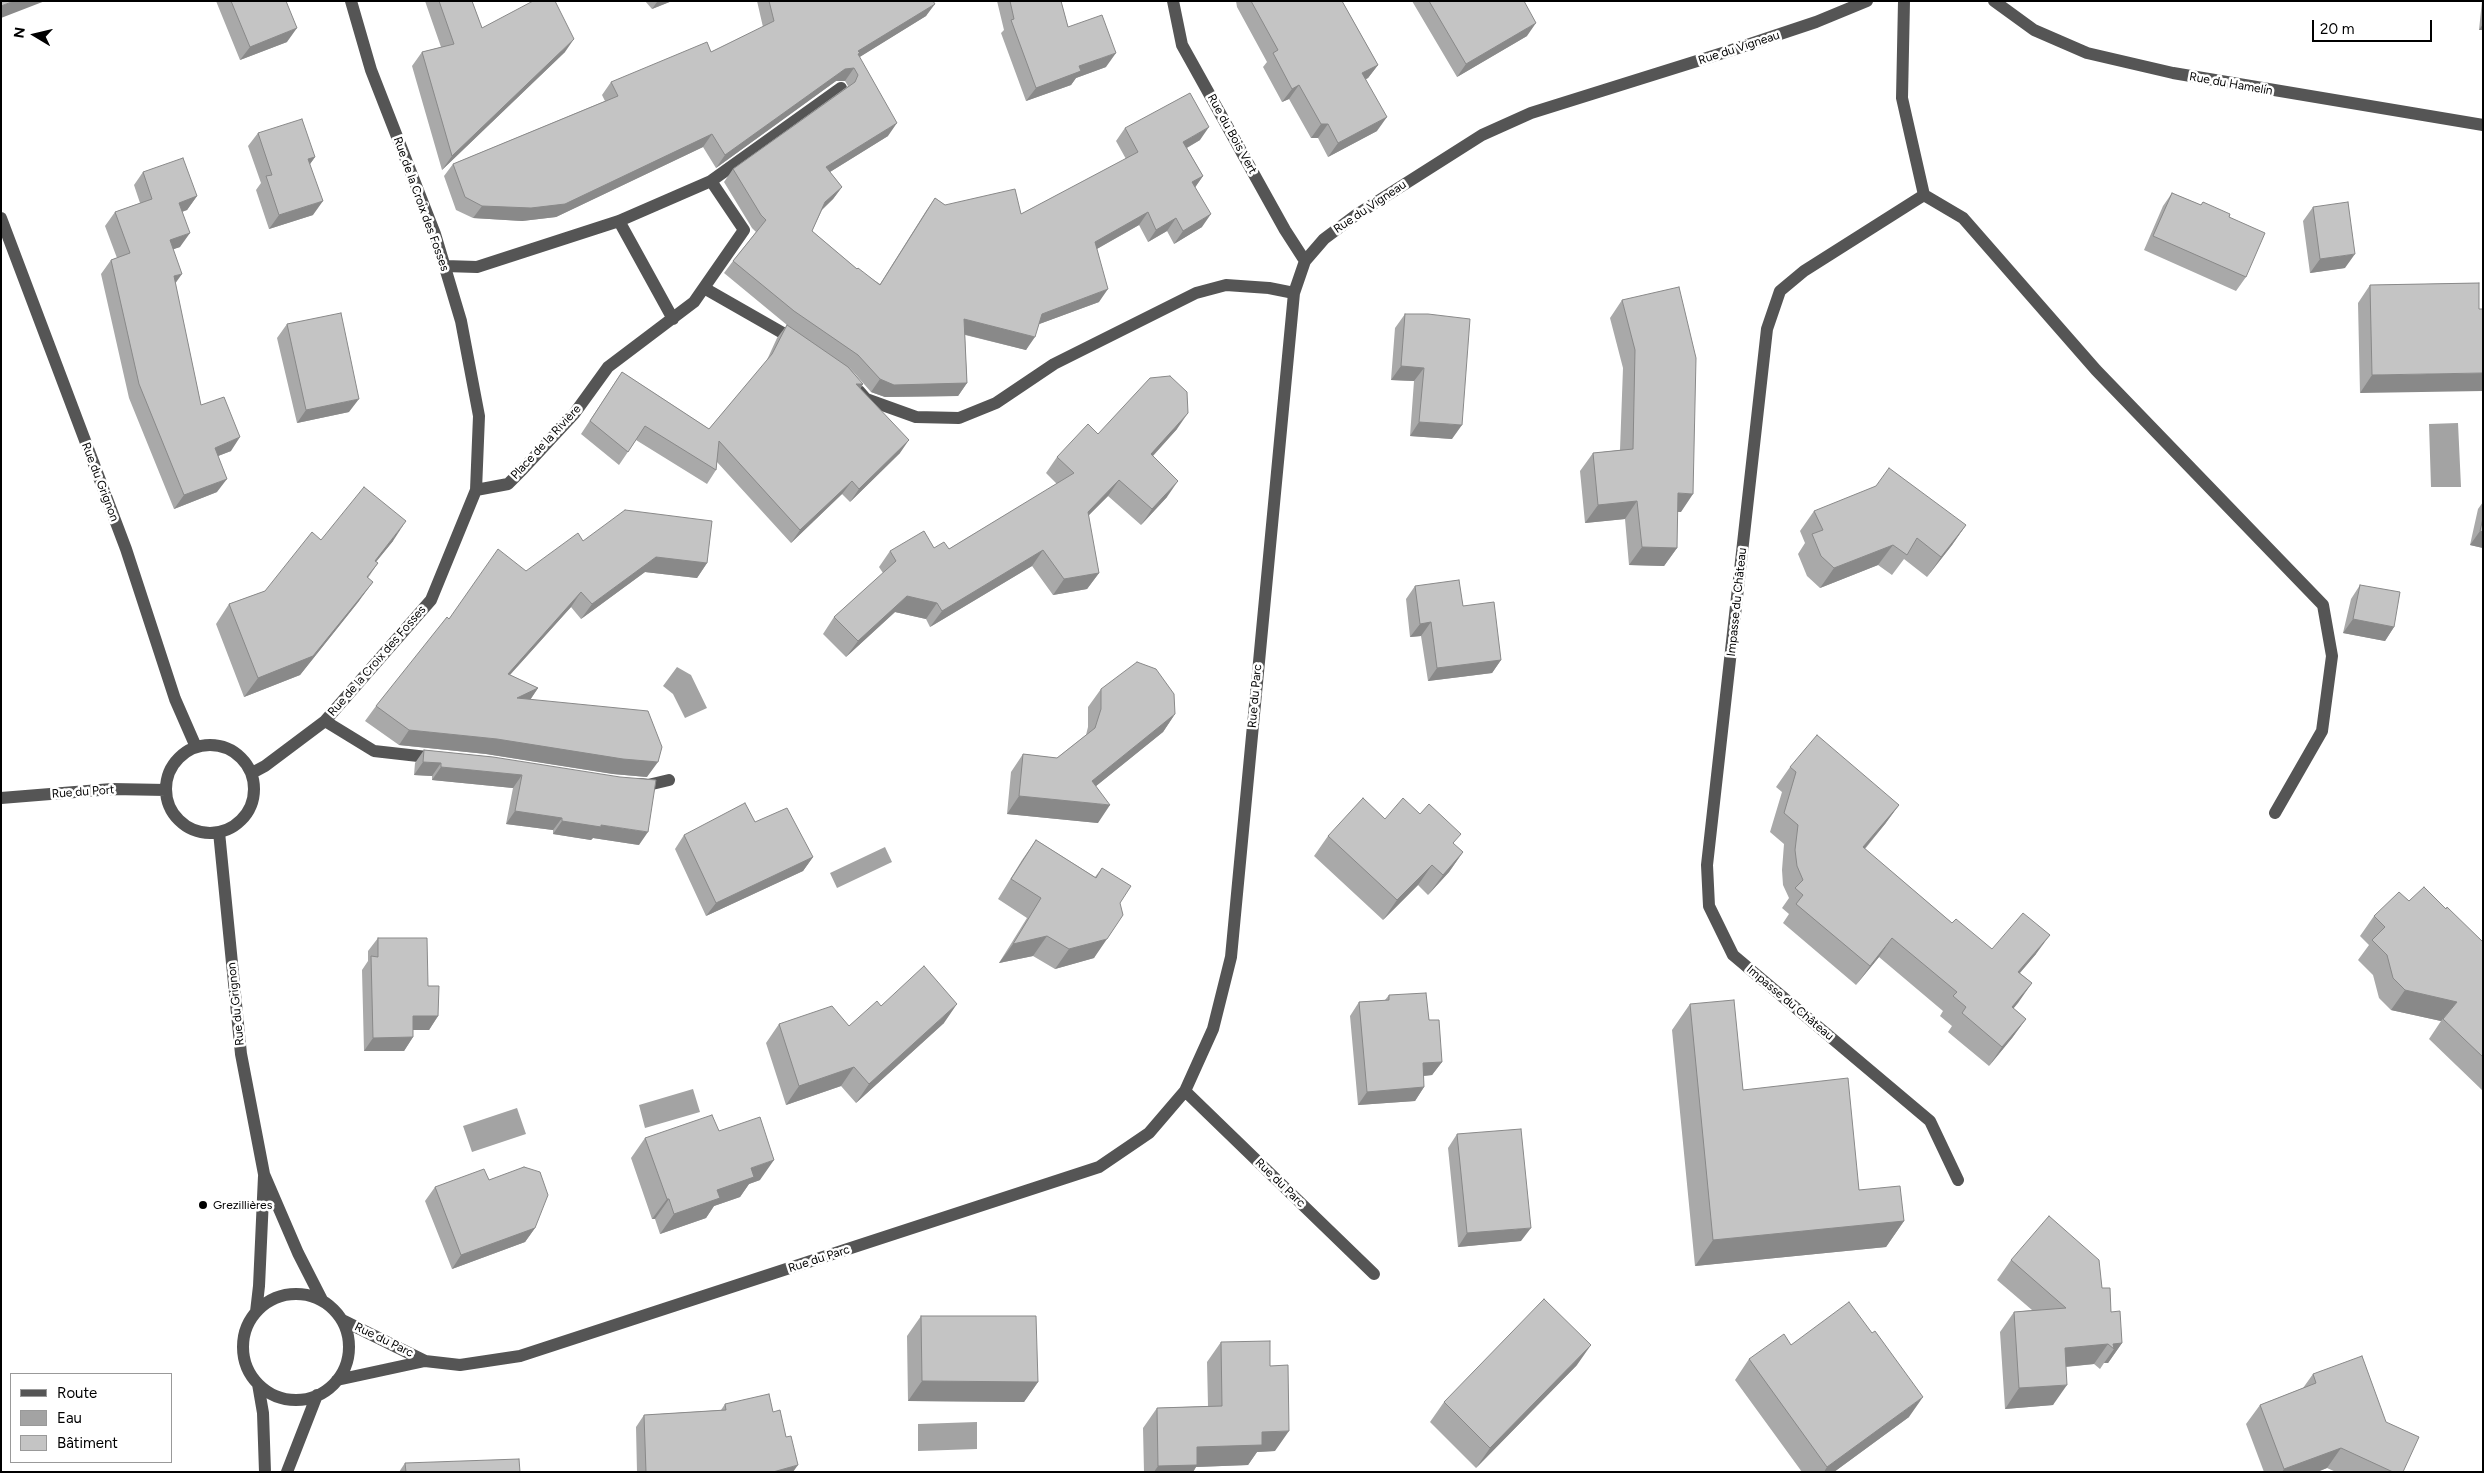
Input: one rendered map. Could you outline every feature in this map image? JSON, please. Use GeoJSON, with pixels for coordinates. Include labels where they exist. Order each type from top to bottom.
{"type":"FeatureCollection","features":[{"type":"Feature","properties":{"kind":"street","name":"Rue de la Croix des Fosses"},"geometry":{"type":"LineString","coordinates":[[252,773],[265,766],[326,721],[430,600],[476,490],[479,416],[461,321],[435,234],[371,70],[351,1]]}},
{"type":"Feature","properties":{"kind":"street","name":"Rue du Bois Vert"},"geometry":{"type":"LineString","coordinates":[[1174,1],[1182,44],[1280,222],[1305,261]]}},
{"type":"Feature","properties":{"kind":"street","name":"Rue du Vigneau"},"geometry":{"type":"LineString","coordinates":[[1294,293],[1305,261],[1324,239],[1356,215],[1482,135],[1531,113],[1746,46],[1816,22],[1867,1]]}},
{"type":"Feature","properties":{"kind":"street"},"geometry":{"type":"LineString","coordinates":[[1904,1],[1902,98],[1924,195],[1963,218],[2096,370],[2323,605],[2332,656],[2322,731],[2275,813]]}},
{"type":"Feature","properties":{"kind":"street","name":"Rue du Hamelin"},"geometry":{"type":"LineString","coordinates":[[1994,1],[2034,30],[2087,53],[2191,77],[2483,125]]}},
{"type":"Feature","properties":{"kind":"street"},"geometry":{"type":"LineString","coordinates":[[445,266],[477,267],[619,221],[711,181],[841,88]]}},
{"type":"Feature","properties":{"kind":"street","name":"Place de la Rivière"},"geometry":{"type":"LineString","coordinates":[[476,490],[508,484],[574,414],[608,367],[694,302],[744,230],[711,181]]}},
{"type":"Feature","properties":{"kind":"street","name":"Impasse du Château"},"geometry":{"type":"LineString","coordinates":[[1924,195],[1804,271],[1780,291],[1767,328],[1707,865],[1710,906],[1733,955],[1930,1122],[1958,1180]]}},
{"type":"Feature","properties":{"kind":"street","name":"Rue du Grignon"},"geometry":{"type":"LineString","coordinates":[[1,218],[126,549],[175,699],[196,747]]}},
{"type":"Feature","properties":{"kind":"street"},"geometry":{"type":"LineString","coordinates":[[619,221],[673,319]]}},
{"type":"Feature","properties":{"kind":"street"},"geometry":{"type":"LineString","coordinates":[[849,381],[866,399],[916,417],[959,418],[996,403],[1054,364],[1196,293],[1226,285],[1269,288],[1294,293]]}},
{"type":"Feature","properties":{"kind":"street"},"geometry":{"type":"LineString","coordinates":[[704,288],[786,332],[807,348]]}},
{"type":"Feature","properties":{"kind":"street","name":"Rue du Parc"},"geometry":{"type":"LineString","coordinates":[[338,1380],[425,1361],[460,1365],[520,1356],[1099,1167],[1149,1133],[1185,1090],[1213,1029],[1230,957],[1294,293]]}},
{"type":"Feature","properties":{"kind":"street"},"geometry":{"type":"LineString","coordinates":[[326,721],[374,751],[453,760]]}},
{"type":"Feature","properties":{"kind":"street"},"geometry":{"type":"LineString","coordinates":[[209,745],[223,746],[235,752],[245,761],[252,773],[253,796],[245,817],[233,827],[218,832],[203,833],[189,828],[177,818],[169,805],[166,790],[167,776],[173,763],[184,753],[196,747],[209,745]]}},
{"type":"Feature","properties":{"kind":"street"},"geometry":{"type":"LineString","coordinates":[[630,783],[648,785],[669,780]]}},
{"type":"Feature","properties":{"kind":"street","name":"Rue du Port"},"geometry":{"type":"LineString","coordinates":[[1,798],[112,789],[166,790]]}},
{"type":"Feature","properties":{"kind":"street","name":"Rue du Grignon"},"geometry":{"type":"LineString","coordinates":[[218,832],[241,1054],[264,1174],[298,1253],[322,1300]]}},
{"type":"Feature","properties":{"kind":"street","name":"Rue du Parc"},"geometry":{"type":"LineString","coordinates":[[1185,1090],[1374,1274]]}},
{"type":"Feature","properties":{"kind":"street","name":"Rue du Grignon"},"geometry":{"type":"LineString","coordinates":[[256,1312],[264,1174]]}},
{"type":"Feature","properties":{"kind":"street"},"geometry":{"type":"LineString","coordinates":[[258,1384],[272,1394],[286,1399],[303,1399],[318,1395],[338,1380],[346,1366],[349,1351],[348,1335],[342,1320],[334,1309],[322,1300],[305,1294],[287,1294],[270,1300],[256,1312],[248,1323],[243,1349],[245,1362],[258,1384],[262,1413],[265,1472]]}},
{"type":"Feature","properties":{"kind":"street","name":"Rue du Parc"},"geometry":{"type":"LineString","coordinates":[[342,1320],[425,1361]]}},
{"type":"Feature","properties":{"kind":"street"},"geometry":{"type":"LineString","coordinates":[[287,1472],[318,1395]]}},
{"type":"Feature","properties":{"kind":"water"},"geometry":{"type":"Polygon","coordinates":[[[2458,423],[2461,487],[2431,487],[2429,424],[2458,423]]]}},
{"type":"Feature","properties":{"kind":"water"},"geometry":{"type":"Polygon","coordinates":[[[677,667],[691,675],[707,708],[685,718],[673,694],[663,686],[677,667]]]}},
{"type":"Feature","properties":{"kind":"water"},"geometry":{"type":"Polygon","coordinates":[[[885,847],[892,862],[837,888],[830,873],[885,847]]]}},
{"type":"Feature","properties":{"kind":"water"},"geometry":{"type":"Polygon","coordinates":[[[693,1089],[700,1112],[645,1128],[639,1105],[693,1089]]]}},
{"type":"Feature","properties":{"kind":"water"},"geometry":{"type":"Polygon","coordinates":[[[517,1108],[526,1134],[472,1152],[463,1126],[517,1108]]]}},
{"type":"Feature","properties":{"kind":"water"},"geometry":{"type":"Polygon","coordinates":[[[977,1422],[977,1449],[918,1451],[918,1424],[977,1422]]]}},
{"type":"Feature","properties":{"kind":"building"},"geometry":{"type":"Polygon","coordinates":[[[1,1],[14,1],[1,6],[1,1]]]}},
{"type":"Feature","properties":{"kind":"building"},"geometry":{"type":"Polygon","coordinates":[[[231,1],[286,1],[297,28],[250,47],[231,1]]]}},
{"type":"Feature","properties":{"kind":"building"},"geometry":{"type":"Polygon","coordinates":[[[439,1],[472,1],[482,28],[533,1],[555,1],[574,39],[452,156],[422,52],[454,44],[439,1]]]}},
{"type":"Feature","properties":{"kind":"building"},"geometry":{"type":"Polygon","coordinates":[[[769,1],[933,1],[935,4],[858,51],[897,123],[826,167],[842,187],[825,202],[812,231],[857,269],[880,285],[935,198],[945,205],[1015,189],[1021,214],[1138,152],[1125,128],[1190,93],[1209,127],[1183,142],[1203,176],[1192,182],[1211,214],[1183,231],[1176,218],[1156,230],[1148,212],[1095,242],[1108,289],[1042,314],[1035,337],[964,319],[967,383],[894,385],[880,379],[858,355],[794,311],[733,261],[766,220],[733,169],[855,82],[858,75],[854,68],[845,69],[725,155],[712,134],[565,204],[531,208],[482,206],[465,197],[453,164],[618,96],[611,82],[707,42],[711,52],[774,21],[769,1]]]}},
{"type":"Feature","properties":{"kind":"building"},"geometry":{"type":"Polygon","coordinates":[[[1010,1],[1061,1],[1068,27],[1102,15],[1116,53],[1079,66],[1081,71],[1036,88],[1011,20],[1014,19],[1010,1]]]}},
{"type":"Feature","properties":{"kind":"building"},"geometry":{"type":"Polygon","coordinates":[[[1251,1],[1342,1],[1378,65],[1362,73],[1387,117],[1338,143],[1328,124],[1321,124],[1299,85],[1292,89],[1273,53],[1278,50],[1251,1]]]}},
{"type":"Feature","properties":{"kind":"building"},"geometry":{"type":"Polygon","coordinates":[[[1429,1],[1524,1],[1536,23],[1466,64],[1429,1]]]}},
{"type":"Feature","properties":{"kind":"building"},"geometry":{"type":"Polygon","coordinates":[[[302,119],[315,157],[308,159],[323,201],[279,215],[266,176],[272,175],[258,133],[302,119]]]}},
{"type":"Feature","properties":{"kind":"building"},"geometry":{"type":"Polygon","coordinates":[[[183,158],[197,196],[179,203],[190,233],[170,240],[182,274],[174,276],[201,405],[224,397],[240,437],[215,448],[227,479],[184,495],[139,384],[111,260],[130,253],[115,212],[152,199],[143,172],[183,158]]]}},
{"type":"Feature","properties":{"kind":"building"},"geometry":{"type":"Polygon","coordinates":[[[2172,193],[2201,205],[2203,202],[2230,214],[2229,217],[2265,233],[2246,277],[2153,236],[2172,193]]]}},
{"type":"Feature","properties":{"kind":"building"},"geometry":{"type":"Polygon","coordinates":[[[2348,202],[2355,254],[2320,259],[2313,207],[2348,202]]]}},
{"type":"Feature","properties":{"kind":"building"},"geometry":{"type":"Polygon","coordinates":[[[2479,283],[2479,309],[2483,309],[2483,373],[2372,375],[2370,285],[2479,283]]]}},
{"type":"Feature","properties":{"kind":"building"},"geometry":{"type":"Polygon","coordinates":[[[1679,287],[1696,358],[1693,494],[1678,493],[1677,548],[1642,547],[1637,501],[1598,505],[1593,453],[1633,449],[1635,350],[1622,300],[1679,287]]]}},
{"type":"Feature","properties":{"kind":"building"},"geometry":{"type":"Polygon","coordinates":[[[341,313],[359,399],[306,410],[287,324],[341,313]]]}},
{"type":"Feature","properties":{"kind":"building"},"geometry":{"type":"Polygon","coordinates":[[[1405,314],[1428,314],[1470,319],[1462,425],[1419,422],[1424,368],[1401,366],[1405,314]]]}},
{"type":"Feature","properties":{"kind":"building"},"geometry":{"type":"Polygon","coordinates":[[[787,325],[848,367],[863,384],[856,384],[909,440],[859,489],[852,481],[800,530],[719,441],[716,470],[645,426],[628,452],[590,421],[622,372],[709,429],[772,354],[787,325]]]}},
{"type":"Feature","properties":{"kind":"building"},"geometry":{"type":"Polygon","coordinates":[[[1170,376],[1187,392],[1188,413],[1151,454],[1178,481],[1152,509],[1119,480],[1088,512],[1099,573],[1064,579],[1043,550],[942,611],[937,603],[907,596],[858,641],[834,617],[896,561],[890,551],[924,531],[934,548],[944,542],[949,549],[1074,473],[1057,457],[1088,424],[1098,434],[1150,378],[1170,376]]]}},
{"type":"Feature","properties":{"kind":"building"},"geometry":{"type":"Polygon","coordinates":[[[1889,468],[1966,525],[1941,557],[1917,538],[1907,555],[1893,545],[1834,568],[1821,556],[1812,534],[1823,530],[1814,511],[1876,486],[1889,468]]]}},
{"type":"Feature","properties":{"kind":"building"},"geometry":{"type":"Polygon","coordinates":[[[364,487],[406,521],[375,561],[378,563],[367,577],[373,582],[313,656],[258,678],[229,604],[265,591],[312,532],[321,540],[364,487]]]}},
{"type":"Feature","properties":{"kind":"building"},"geometry":{"type":"Polygon","coordinates":[[[625,510],[712,521],[707,563],[656,557],[592,604],[581,592],[508,674],[538,688],[517,698],[648,711],[662,747],[658,762],[623,759],[497,739],[409,730],[376,706],[447,617],[449,619],[498,549],[526,571],[578,533],[583,541],[625,510]]]}},
{"type":"Feature","properties":{"kind":"building"},"geometry":{"type":"Polygon","coordinates":[[[2483,518],[2483,532],[2480,531],[2483,518]]]}},
{"type":"Feature","properties":{"kind":"building"},"geometry":{"type":"Polygon","coordinates":[[[1459,580],[1463,606],[1494,602],[1501,660],[1437,668],[1431,622],[1420,624],[1415,586],[1459,580]]]}},
{"type":"Feature","properties":{"kind":"building"},"geometry":{"type":"Polygon","coordinates":[[[2360,585],[2400,592],[2394,627],[2353,619],[2360,585]]]}},
{"type":"Feature","properties":{"kind":"building"},"geometry":{"type":"Polygon","coordinates":[[[1137,662],[1156,669],[1174,694],[1175,714],[1092,781],[1110,805],[1019,796],[1023,754],[1057,758],[1095,728],[1101,709],[1101,689],[1137,662]]]}},
{"type":"Feature","properties":{"kind":"building"},"geometry":{"type":"Polygon","coordinates":[[[1817,735],[1899,805],[1863,847],[1952,923],[1956,919],[1992,949],[2023,913],[2050,935],[2018,972],[2032,983],[2012,1007],[2026,1019],[2002,1047],[1962,1013],[1966,1007],[1953,996],[1957,992],[1892,938],[1870,966],[1796,904],[1803,895],[1795,888],[1803,880],[1797,866],[1795,850],[1798,825],[1784,813],[1796,772],[1790,767],[1817,735]]]}},
{"type":"Feature","properties":{"kind":"building"},"geometry":{"type":"Polygon","coordinates":[[[424,750],[493,757],[620,777],[656,780],[648,832],[562,821],[562,818],[515,811],[522,775],[441,767],[441,763],[423,762],[424,750]]]}},
{"type":"Feature","properties":{"kind":"building"},"geometry":{"type":"Polygon","coordinates":[[[1363,798],[1385,819],[1403,798],[1420,814],[1429,804],[1461,834],[1453,843],[1463,852],[1443,875],[1432,865],[1397,900],[1328,836],[1363,798]]]}},
{"type":"Feature","properties":{"kind":"building"},"geometry":{"type":"Polygon","coordinates":[[[745,803],[755,822],[787,808],[813,857],[716,903],[684,835],[745,803]]]}},
{"type":"Feature","properties":{"kind":"building"},"geometry":{"type":"Polygon","coordinates":[[[1036,840],[1096,878],[1102,868],[1131,886],[1120,903],[1123,915],[1107,939],[1069,949],[1047,936],[1013,944],[1041,898],[1011,879],[1036,840]]]}},
{"type":"Feature","properties":{"kind":"building"},"geometry":{"type":"Polygon","coordinates":[[[2424,887],[2483,942],[2483,1057],[2443,1019],[2457,1002],[2405,990],[2393,978],[2387,955],[2372,940],[2385,927],[2374,916],[2399,892],[2409,901],[2424,887]]]}},
{"type":"Feature","properties":{"kind":"building"},"geometry":{"type":"Polygon","coordinates":[[[378,938],[427,938],[428,986],[439,986],[438,1016],[413,1016],[413,1037],[373,1038],[371,956],[378,957],[378,938]]]}},
{"type":"Feature","properties":{"kind":"building"},"geometry":{"type":"Polygon","coordinates":[[[924,966],[957,1004],[869,1084],[854,1067],[799,1086],[779,1024],[832,1006],[849,1026],[877,1001],[881,1006],[924,966]]]}},
{"type":"Feature","properties":{"kind":"building"},"geometry":{"type":"Polygon","coordinates":[[[1426,993],[1429,1020],[1439,1020],[1442,1062],[1423,1063],[1424,1087],[1367,1092],[1359,1002],[1389,1000],[1389,995],[1426,993]]]}},
{"type":"Feature","properties":{"kind":"building"},"geometry":{"type":"Polygon","coordinates":[[[1734,1000],[1743,1090],[1848,1078],[1859,1190],[1900,1186],[1904,1221],[1713,1240],[1690,1004],[1734,1000]]]}},
{"type":"Feature","properties":{"kind":"building"},"geometry":{"type":"Polygon","coordinates":[[[712,1115],[719,1131],[760,1117],[774,1160],[751,1168],[754,1177],[717,1190],[720,1198],[674,1214],[645,1138],[712,1115]]]}},
{"type":"Feature","properties":{"kind":"building"},"geometry":{"type":"Polygon","coordinates":[[[1521,1129],[1531,1228],[1467,1233],[1457,1134],[1521,1129]]]}},
{"type":"Feature","properties":{"kind":"building"},"geometry":{"type":"Polygon","coordinates":[[[524,1167],[540,1172],[548,1195],[535,1228],[461,1255],[435,1187],[484,1169],[489,1180],[524,1167]]]}},
{"type":"Feature","properties":{"kind":"building"},"geometry":{"type":"Polygon","coordinates":[[[2049,1216],[2099,1260],[2102,1288],[2110,1288],[2111,1312],[2120,1311],[2122,1343],[2113,1344],[2114,1349],[2108,1344],[2065,1348],[2067,1385],[2019,1388],[2014,1312],[2066,1308],[2011,1260],[2049,1216]]]}},
{"type":"Feature","properties":{"kind":"building"},"geometry":{"type":"Polygon","coordinates":[[[1544,1299],[1591,1345],[1490,1448],[1444,1402],[1544,1299]]]}},
{"type":"Feature","properties":{"kind":"building"},"geometry":{"type":"Polygon","coordinates":[[[1849,1302],[1872,1333],[1875,1331],[1923,1397],[1827,1467],[1749,1359],[1784,1334],[1791,1345],[1849,1302]]]}},
{"type":"Feature","properties":{"kind":"building"},"geometry":{"type":"Polygon","coordinates":[[[921,1316],[1036,1316],[1038,1382],[922,1381],[921,1316]]]}},
{"type":"Feature","properties":{"kind":"building"},"geometry":{"type":"Polygon","coordinates":[[[1270,1341],[1270,1366],[1288,1365],[1289,1431],[1262,1432],[1262,1445],[1197,1447],[1197,1465],[1158,1466],[1157,1408],[1222,1406],[1221,1342],[1270,1341]]]}},
{"type":"Feature","properties":{"kind":"building"},"geometry":{"type":"Polygon","coordinates":[[[2362,1356],[2386,1422],[2419,1437],[2403,1472],[2393,1472],[2341,1448],[2284,1469],[2260,1405],[2316,1383],[2313,1374],[2362,1356]]]}},
{"type":"Feature","properties":{"kind":"building"},"geometry":{"type":"Polygon","coordinates":[[[769,1394],[773,1412],[780,1410],[786,1437],[791,1436],[798,1465],[773,1472],[646,1472],[644,1415],[726,1410],[725,1404],[769,1394]]]}},
{"type":"Feature","properties":{"kind":"building"},"geometry":{"type":"Polygon","coordinates":[[[519,1459],[520,1472],[406,1472],[405,1463],[519,1459]]]}},
{"type":"Feature","properties":{"kind":"place","name":"Grezillières"},"geometry":{"type":"Point","coordinates":[203,1205]}}]}
